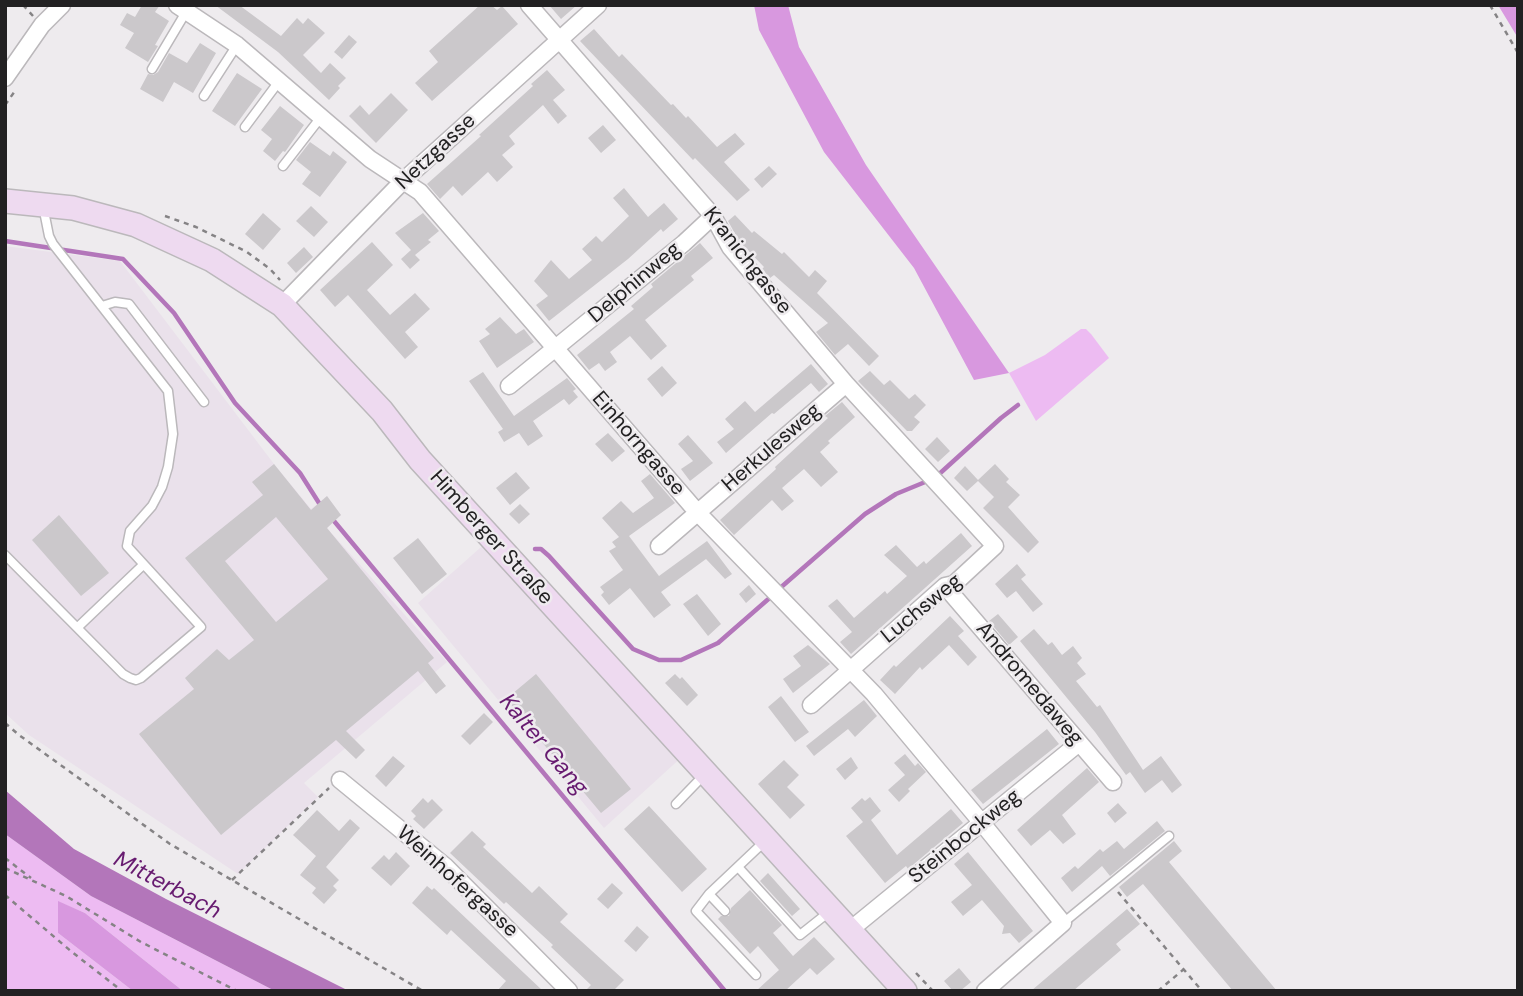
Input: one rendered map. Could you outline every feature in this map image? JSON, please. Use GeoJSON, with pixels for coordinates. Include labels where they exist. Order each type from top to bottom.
{"type":"FeatureCollection","features":[{"type":"Feature","properties":{"kind":"main road","name":"Himberger Straße"},"geometry":{"type":"LineString","coordinates":[[5,201],[43,203],[102,214],[166,237],[212,260],[282,305],[382,411],[420,460],[905,991]]}},
{"type":"Feature","properties":{"kind":"street"},"geometry":{"type":"LineString","coordinates":[[5,78],[42,25],[62,5]]}},
{"type":"Feature","properties":{"kind":"street","name":"Kranichgasse"},"geometry":{"type":"LineString","coordinates":[[528,5],[713,216],[730,247],[846,384],[995,547]]}},
{"type":"Feature","properties":{"kind":"street","name":"Netzgasse"},"geometry":{"type":"LineString","coordinates":[[282,305],[403,181],[598,5]]}},
{"type":"Feature","properties":{"kind":"street","name":"Einhorngasse"},"geometry":{"type":"LineString","coordinates":[[181,8],[237,45],[370,159],[420,192],[698,513],[874,694],[1063,923]]}},
{"type":"Feature","properties":{"kind":"street","name":"Delphinweg"},"geometry":{"type":"LineString","coordinates":[[509,386],[713,216]]}},
{"type":"Feature","properties":{"kind":"street","name":"Herkulesweg"},"geometry":{"type":"LineString","coordinates":[[659,546],[846,384]]}},
{"type":"Feature","properties":{"kind":"street","name":"Luchsweg"},"geometry":{"type":"LineString","coordinates":[[811,705],[945,586],[954,584],[995,547]]}},
{"type":"Feature","properties":{"kind":"street","name":"Andromedaweg"},"geometry":{"type":"LineString","coordinates":[[945,586],[1113,782]]}},
{"type":"Feature","properties":{"kind":"street","name":"Steinbockweg"},"geometry":{"type":"LineString","coordinates":[[850,930],[1079,743]]}},
{"type":"Feature","properties":{"kind":"street","name":"Weinhofergasse"},"geometry":{"type":"LineString","coordinates":[[340,780],[445,866],[569,991]]}},
{"type":"Feature","properties":{"kind":"street"},"geometry":{"type":"LineString","coordinates":[[985,991],[1063,923]]}},
{"type":"Feature","properties":{"kind":"lane"},"geometry":{"type":"LineString","coordinates":[[152,69],[181,8]]}},
{"type":"Feature","properties":{"kind":"lane"},"geometry":{"type":"LineString","coordinates":[[204,96],[237,45]]}},
{"type":"Feature","properties":{"kind":"lane"},"geometry":{"type":"LineString","coordinates":[[245,127],[280,80]]}},
{"type":"Feature","properties":{"kind":"lane"},"geometry":{"type":"LineString","coordinates":[[283,166],[321,117]]}},
{"type":"Feature","properties":{"kind":"lane"},"geometry":{"type":"LineString","coordinates":[[5,555],[123,674],[136,680],[201,626],[127,546],[130,531],[152,506],[163,487],[173,434],[169,391],[49,236],[43,203]]}},
{"type":"Feature","properties":{"kind":"lane"},"geometry":{"type":"LineString","coordinates":[[102,306],[121,301],[129,304],[204,402]]}},
{"type":"Feature","properties":{"kind":"lane"},"geometry":{"type":"LineString","coordinates":[[78,627],[143,565]]}},
{"type":"Feature","properties":{"kind":"lane"},"geometry":{"type":"LineString","coordinates":[[676,804],[706,773]]}},
{"type":"Feature","properties":{"kind":"lane"},"geometry":{"type":"LineString","coordinates":[[1063,923],[1169,836]]}},
{"type":"Feature","properties":{"kind":"lane"},"geometry":{"type":"LineString","coordinates":[[755,975],[696,911],[709,894],[768,839]]}},
{"type":"Feature","properties":{"kind":"lane"},"geometry":{"type":"LineString","coordinates":[[738,867],[800,935],[832,909]]}},
{"type":"Feature","properties":{"kind":"lane"},"geometry":{"type":"LineString","coordinates":[[709,894],[725,911]]}},
{"type":"Feature","properties":{"kind":"path"},"geometry":{"type":"LineString","coordinates":[[1490,5],[1518,53]]}},
{"type":"Feature","properties":{"kind":"path"},"geometry":{"type":"LineString","coordinates":[[5,723],[170,844],[422,991]]}},
{"type":"Feature","properties":{"kind":"path"},"geometry":{"type":"LineString","coordinates":[[232,880],[318,797],[340,780]]}},
{"type":"Feature","properties":{"kind":"path"},"geometry":{"type":"LineString","coordinates":[[5,858],[36,882]]}},
{"type":"Feature","properties":{"kind":"path"},"geometry":{"type":"LineString","coordinates":[[5,868],[66,896],[141,942],[237,991]]}},
{"type":"Feature","properties":{"kind":"path"},"geometry":{"type":"LineString","coordinates":[[1112,884],[1202,991]]}},
{"type":"Feature","properties":{"kind":"path"},"geometry":{"type":"LineString","coordinates":[[5,895],[72,953],[122,991]]}},
{"type":"Feature","properties":{"kind":"path"},"geometry":{"type":"LineString","coordinates":[[1157,991],[1184,969]]}},
{"type":"Feature","properties":{"kind":"shaded area"},"geometry":{"type":"Polygon","coordinates":[[[754,5],[788,5],[799,47],[866,165],[1009,373],[974,380],[914,268],[824,152],[759,30],[754,5]]]}},
{"type":"Feature","properties":{"kind":"shaded area"},"geometry":{"type":"Polygon","coordinates":[[[1498,5],[1518,5],[1518,38],[1498,5]]]}},
{"type":"Feature","properties":{"kind":"shaded area"},"geometry":{"type":"Polygon","coordinates":[[[5,246],[120,261],[311,509],[327,496],[341,515],[327,528],[447,662],[304,783],[318,797],[238,874],[29,735],[5,713],[5,246]]]}},
{"type":"Feature","properties":{"kind":"shaded area"},"geometry":{"type":"Polygon","coordinates":[[[1081,329],[1086,329],[1091,334],[1109,358],[1036,421],[1009,373],[1045,355],[1081,329]]]}},
{"type":"Feature","properties":{"kind":"shaded area"},"geometry":{"type":"Polygon","coordinates":[[[489,540],[684,755],[604,828],[418,603],[489,540]]]}},
{"type":"Feature","properties":{"kind":"shaded area"},"geometry":{"type":"Polygon","coordinates":[[[5,790],[74,849],[166,899],[349,991],[275,991],[91,896],[5,834],[5,790]]]}},
{"type":"Feature","properties":{"kind":"shaded area"},"geometry":{"type":"Polygon","coordinates":[[[5,834],[91,896],[275,991],[183,991],[85,913],[59,902],[58,933],[133,991],[5,991],[5,834]]]}},
{"type":"Feature","properties":{"kind":"shaded area"},"geometry":{"type":"Polygon","coordinates":[[[58,901],[85,913],[183,991],[133,991],[58,933],[58,901]]]}},
{"type":"Feature","properties":{"kind":"building"},"geometry":{"type":"Polygon","coordinates":[[[142,5],[160,5],[155,12],[169,21],[148,62],[125,48],[134,33],[120,25],[127,13],[135,17],[142,5]]]}},
{"type":"Feature","properties":{"kind":"building"},"geometry":{"type":"Polygon","coordinates":[[[215,5],[239,5],[281,36],[297,18],[303,24],[308,18],[325,33],[303,55],[321,73],[330,63],[346,78],[338,86],[340,88],[329,100],[278,52],[215,5]]]}},
{"type":"Feature","properties":{"kind":"building"},"geometry":{"type":"Polygon","coordinates":[[[480,5],[491,5],[497,10],[502,6],[518,24],[432,101],[415,83],[438,62],[429,51],[480,5]]]}},
{"type":"Feature","properties":{"kind":"building"},"geometry":{"type":"Polygon","coordinates":[[[549,5],[577,5],[561,19],[549,5]]]}},
{"type":"Feature","properties":{"kind":"building"},"geometry":{"type":"Polygon","coordinates":[[[594,29],[619,57],[622,54],[671,105],[686,118],[688,116],[717,147],[735,133],[745,144],[724,162],[750,190],[737,201],[695,158],[693,160],[580,41],[594,29]]]}},
{"type":"Feature","properties":{"kind":"building"},"geometry":{"type":"Polygon","coordinates":[[[349,35],[357,42],[342,59],[334,52],[349,35]]]}},
{"type":"Feature","properties":{"kind":"building"},"geometry":{"type":"Polygon","coordinates":[[[200,43],[216,53],[193,93],[174,82],[163,102],[140,89],[148,74],[158,72],[169,53],[187,63],[200,43]]]}},
{"type":"Feature","properties":{"kind":"building"},"geometry":{"type":"Polygon","coordinates":[[[547,70],[565,90],[553,100],[567,116],[558,124],[543,105],[509,136],[515,144],[502,155],[513,167],[497,182],[488,172],[462,196],[453,186],[440,199],[427,184],[481,136],[479,135],[547,70]]]}},
{"type":"Feature","properties":{"kind":"building"},"geometry":{"type":"Polygon","coordinates":[[[237,73],[262,89],[235,126],[212,111],[237,73]]]}},
{"type":"Feature","properties":{"kind":"building"},"geometry":{"type":"Polygon","coordinates":[[[391,93],[408,110],[376,143],[349,116],[360,105],[369,115],[391,93]]]}},
{"type":"Feature","properties":{"kind":"building"},"geometry":{"type":"Polygon","coordinates":[[[280,106],[304,125],[285,152],[275,161],[263,151],[272,139],[261,130],[280,106]]]}},
{"type":"Feature","properties":{"kind":"building"},"geometry":{"type":"Polygon","coordinates":[[[603,125],[616,140],[601,153],[588,138],[603,125]]]}},
{"type":"Feature","properties":{"kind":"building"},"geometry":{"type":"Polygon","coordinates":[[[310,142],[330,156],[333,151],[347,162],[320,197],[302,184],[311,172],[296,160],[310,142]]]}},
{"type":"Feature","properties":{"kind":"building"},"geometry":{"type":"Polygon","coordinates":[[[769,166],[777,174],[762,188],[754,179],[769,166]]]}},
{"type":"Feature","properties":{"kind":"building"},"geometry":{"type":"Polygon","coordinates":[[[624,188],[648,217],[664,203],[678,219],[663,232],[661,229],[628,259],[549,321],[536,305],[548,296],[534,281],[551,260],[569,279],[592,260],[582,249],[596,236],[602,242],[629,216],[613,198],[624,188]]]}},
{"type":"Feature","properties":{"kind":"building"},"geometry":{"type":"Polygon","coordinates":[[[311,206],[328,222],[314,237],[296,221],[311,206]]]}},
{"type":"Feature","properties":{"kind":"building"},"geometry":{"type":"Polygon","coordinates":[[[263,213],[281,229],[263,250],[245,234],[263,213]]]}},
{"type":"Feature","properties":{"kind":"building"},"geometry":{"type":"Polygon","coordinates":[[[423,213],[439,231],[428,240],[431,242],[415,255],[420,260],[410,269],[401,259],[411,250],[395,233],[423,213]]]}},
{"type":"Feature","properties":{"kind":"building"},"geometry":{"type":"Polygon","coordinates":[[[735,215],[752,233],[754,231],[782,254],[784,252],[809,277],[815,270],[827,281],[817,293],[879,356],[869,366],[848,344],[835,355],[816,332],[828,323],[774,275],[770,278],[762,269],[764,267],[739,241],[728,221],[735,215]]]}},
{"type":"Feature","properties":{"kind":"building"},"geometry":{"type":"Polygon","coordinates":[[[372,242],[393,265],[367,290],[390,315],[415,293],[430,309],[405,332],[418,347],[405,359],[348,295],[335,307],[320,290],[372,242]]]}},
{"type":"Feature","properties":{"kind":"building"},"geometry":{"type":"Polygon","coordinates":[[[700,243],[713,258],[691,276],[694,280],[645,320],[667,346],[651,360],[630,336],[610,352],[617,362],[605,371],[599,363],[589,370],[577,355],[634,309],[631,306],[653,287],[651,284],[700,243]]]}},
{"type":"Feature","properties":{"kind":"building"},"geometry":{"type":"Polygon","coordinates":[[[304,247],[313,257],[296,273],[287,263],[304,247]]]}},
{"type":"Feature","properties":{"kind":"building"},"geometry":{"type":"Polygon","coordinates":[[[500,317],[516,334],[524,329],[534,342],[497,368],[479,341],[490,334],[485,329],[500,317]]]}},
{"type":"Feature","properties":{"kind":"building"},"geometry":{"type":"Polygon","coordinates":[[[811,364],[828,384],[819,392],[811,383],[726,453],[717,442],[734,429],[725,419],[745,401],[755,412],[811,364]]]}},
{"type":"Feature","properties":{"kind":"building"},"geometry":{"type":"Polygon","coordinates":[[[662,366],[677,383],[662,397],[647,379],[662,366]]]}},
{"type":"Feature","properties":{"kind":"building"},"geometry":{"type":"Polygon","coordinates":[[[870,371],[884,385],[890,380],[909,399],[915,394],[926,405],[914,417],[920,422],[912,431],[907,431],[858,381],[870,371]]]}},
{"type":"Feature","properties":{"kind":"building"},"geometry":{"type":"Polygon","coordinates":[[[483,372],[514,416],[567,378],[576,389],[573,391],[578,397],[569,405],[564,399],[533,421],[543,436],[528,446],[519,433],[504,442],[498,432],[503,429],[469,381],[483,372]]]}},
{"type":"Feature","properties":{"kind":"building"},"geometry":{"type":"Polygon","coordinates":[[[842,402],[855,417],[828,441],[830,443],[820,452],[838,472],[821,487],[804,469],[782,488],[794,501],[782,511],[772,500],[734,535],[720,520],[776,469],[775,467],[828,418],[825,416],[842,402]]]}},
{"type":"Feature","properties":{"kind":"building"},"geometry":{"type":"Polygon","coordinates":[[[608,433],[625,451],[612,462],[595,444],[608,433]]]}},
{"type":"Feature","properties":{"kind":"building"},"geometry":{"type":"Polygon","coordinates":[[[688,435],[713,463],[690,481],[681,469],[693,461],[678,444],[688,435]]]}},
{"type":"Feature","properties":{"kind":"building"},"geometry":{"type":"Polygon","coordinates":[[[937,437],[950,451],[938,462],[925,449],[937,437]]]}},
{"type":"Feature","properties":{"kind":"building"},"geometry":{"type":"Polygon","coordinates":[[[274,464],[311,510],[327,496],[341,515],[327,528],[434,658],[428,663],[446,686],[436,694],[418,671],[346,731],[365,750],[356,759],[336,740],[221,835],[139,734],[194,689],[185,678],[217,649],[229,660],[254,640],[185,558],[263,495],[252,482],[274,464]],[[276,517],[225,561],[276,622],[328,579],[276,517]]]}},
{"type":"Feature","properties":{"kind":"building"},"geometry":{"type":"Polygon","coordinates":[[[995,464],[1009,479],[1006,482],[1020,495],[1008,507],[1039,542],[1028,553],[983,508],[994,497],[978,481],[967,491],[954,478],[965,466],[978,480],[995,464]]]}},
{"type":"Feature","properties":{"kind":"building"},"geometry":{"type":"Polygon","coordinates":[[[516,472],[530,488],[510,505],[496,488],[516,472]]]}},
{"type":"Feature","properties":{"kind":"building"},"geometry":{"type":"Polygon","coordinates":[[[650,474],[675,503],[629,536],[659,576],[707,541],[732,574],[725,579],[706,559],[661,592],[671,605],[654,618],[630,588],[609,605],[601,595],[604,592],[600,587],[623,570],[609,551],[616,547],[612,542],[619,537],[602,518],[621,501],[633,513],[654,498],[641,481],[650,474]]]}},
{"type":"Feature","properties":{"kind":"building"},"geometry":{"type":"Polygon","coordinates":[[[520,504],[530,514],[519,524],[509,514],[520,504]]]}},
{"type":"Feature","properties":{"kind":"building"},"geometry":{"type":"Polygon","coordinates":[[[59,515],[109,573],[81,596],[32,540],[59,515]]]}},
{"type":"Feature","properties":{"kind":"building"},"geometry":{"type":"Polygon","coordinates":[[[961,533],[972,546],[851,654],[840,642],[852,632],[828,606],[837,599],[854,618],[907,576],[884,555],[896,545],[917,567],[924,561],[926,564],[961,533]]]}},
{"type":"Feature","properties":{"kind":"building"},"geometry":{"type":"Polygon","coordinates":[[[418,538],[447,574],[422,594],[393,558],[418,538]]]}},
{"type":"Feature","properties":{"kind":"building"},"geometry":{"type":"Polygon","coordinates":[[[1017,564],[1026,575],[1021,579],[1043,604],[1033,612],[1016,591],[1007,598],[995,584],[1017,564]]]}},
{"type":"Feature","properties":{"kind":"building"},"geometry":{"type":"Polygon","coordinates":[[[749,585],[756,594],[746,603],[739,594],[749,585]]]}},
{"type":"Feature","properties":{"kind":"building"},"geometry":{"type":"Polygon","coordinates":[[[697,594],[721,624],[708,636],[683,604],[697,594]]]}},
{"type":"Feature","properties":{"kind":"building"},"geometry":{"type":"Polygon","coordinates":[[[998,614],[1018,637],[1009,645],[989,621],[998,614]]]}},
{"type":"Feature","properties":{"kind":"building"},"geometry":{"type":"Polygon","coordinates":[[[950,616],[964,631],[958,636],[977,657],[968,666],[949,645],[922,670],[920,667],[895,694],[880,680],[950,616]]]}},
{"type":"Feature","properties":{"kind":"building"},"geometry":{"type":"Polygon","coordinates":[[[1034,629],[1048,645],[1052,642],[1062,655],[1073,646],[1082,658],[1077,663],[1086,674],[1076,681],[1097,707],[1100,705],[1143,770],[1161,756],[1182,785],[1172,793],[1162,780],[1145,793],[1130,772],[1126,775],[1095,732],[1020,641],[1034,629]]]}},
{"type":"Feature","properties":{"kind":"building"},"geometry":{"type":"Polygon","coordinates":[[[808,645],[830,664],[793,693],[783,679],[801,666],[793,656],[808,645]]]}},
{"type":"Feature","properties":{"kind":"building"},"geometry":{"type":"Polygon","coordinates":[[[536,674],[631,789],[601,813],[506,699],[536,674]]]}},
{"type":"Feature","properties":{"kind":"building"},"geometry":{"type":"Polygon","coordinates":[[[675,674],[680,679],[682,677],[698,695],[687,706],[665,683],[675,674]]]}},
{"type":"Feature","properties":{"kind":"building"},"geometry":{"type":"Polygon","coordinates":[[[781,696],[809,732],[795,742],[768,707],[781,696]]]}},
{"type":"Feature","properties":{"kind":"building"},"geometry":{"type":"Polygon","coordinates":[[[864,700],[877,716],[855,737],[848,729],[814,756],[806,746],[864,700]]]}},
{"type":"Feature","properties":{"kind":"building"},"geometry":{"type":"Polygon","coordinates":[[[484,713],[493,722],[470,745],[461,736],[484,713]]]}},
{"type":"Feature","properties":{"kind":"building"},"geometry":{"type":"Polygon","coordinates":[[[1047,729],[1059,744],[983,804],[971,790],[1047,729]]]}},
{"type":"Feature","properties":{"kind":"building"},"geometry":{"type":"Polygon","coordinates":[[[905,754],[915,766],[918,763],[926,772],[899,802],[888,790],[905,775],[894,763],[905,754]]]}},
{"type":"Feature","properties":{"kind":"building"},"geometry":{"type":"Polygon","coordinates":[[[393,756],[405,766],[386,787],[375,776],[393,756]]]}},
{"type":"Feature","properties":{"kind":"building"},"geometry":{"type":"Polygon","coordinates":[[[851,757],[858,768],[845,780],[836,769],[851,757]]]}},
{"type":"Feature","properties":{"kind":"building"},"geometry":{"type":"Polygon","coordinates":[[[784,760],[799,775],[787,787],[805,805],[790,819],[758,784],[784,760]]]}},
{"type":"Feature","properties":{"kind":"building"},"geometry":{"type":"Polygon","coordinates":[[[1087,768],[1099,782],[1062,815],[1076,834],[1063,844],[1050,830],[1031,846],[1017,830],[1087,768]]]}},
{"type":"Feature","properties":{"kind":"building"},"geometry":{"type":"Polygon","coordinates":[[[870,797],[881,811],[871,820],[897,855],[951,809],[963,823],[908,869],[906,866],[885,883],[846,836],[863,822],[851,808],[862,798],[865,801],[870,797]]]}},
{"type":"Feature","properties":{"kind":"building"},"geometry":{"type":"Polygon","coordinates":[[[423,798],[428,803],[432,799],[443,810],[424,829],[413,819],[416,816],[411,811],[423,798]]]}},
{"type":"Feature","properties":{"kind":"building"},"geometry":{"type":"Polygon","coordinates":[[[1118,803],[1127,813],[1115,823],[1107,813],[1118,803]]]}},
{"type":"Feature","properties":{"kind":"building"},"geometry":{"type":"Polygon","coordinates":[[[649,806],[707,869],[682,892],[624,829],[649,806]]]}},
{"type":"Feature","properties":{"kind":"building"},"geometry":{"type":"Polygon","coordinates":[[[317,810],[339,831],[350,819],[360,828],[326,867],[339,880],[333,886],[337,890],[324,904],[312,893],[316,888],[300,875],[316,856],[293,835],[317,810]]]}},
{"type":"Feature","properties":{"kind":"building"},"geometry":{"type":"Polygon","coordinates":[[[1157,821],[1165,831],[1110,876],[1102,866],[1072,892],[1061,878],[1075,866],[1078,869],[1100,849],[1103,852],[1117,841],[1124,849],[1157,821]]]}},
{"type":"Feature","properties":{"kind":"building"},"geometry":{"type":"Polygon","coordinates":[[[472,831],[486,844],[483,847],[532,893],[539,886],[568,914],[560,922],[624,980],[613,991],[585,991],[591,985],[551,947],[553,945],[450,853],[472,831]]]}},
{"type":"Feature","properties":{"kind":"building"},"geometry":{"type":"Polygon","coordinates":[[[1174,841],[1182,851],[1169,862],[1277,991],[1233,991],[1143,884],[1127,897],[1119,887],[1174,841]]]}},
{"type":"Feature","properties":{"kind":"building"},"geometry":{"type":"Polygon","coordinates":[[[396,852],[410,866],[391,886],[371,868],[384,855],[389,860],[396,852]]]}},
{"type":"Feature","properties":{"kind":"building"},"geometry":{"type":"Polygon","coordinates":[[[968,852],[1033,931],[1019,943],[1010,933],[1002,934],[1004,926],[982,900],[963,916],[951,902],[972,885],[954,864],[968,852]]]}},
{"type":"Feature","properties":{"kind":"building"},"geometry":{"type":"Polygon","coordinates":[[[768,873],[800,909],[792,916],[760,881],[768,873]]]}},
{"type":"Feature","properties":{"kind":"building"},"geometry":{"type":"Polygon","coordinates":[[[612,883],[623,893],[608,909],[597,899],[612,883]]]}},
{"type":"Feature","properties":{"kind":"building"},"geometry":{"type":"Polygon","coordinates":[[[427,886],[432,890],[434,888],[543,991],[497,991],[506,981],[451,930],[447,935],[412,903],[427,886]]]}},
{"type":"Feature","properties":{"kind":"building"},"geometry":{"type":"Polygon","coordinates":[[[750,890],[782,925],[773,933],[793,956],[814,937],[835,959],[817,975],[810,968],[785,991],[756,991],[779,970],[758,946],[750,954],[718,919],[721,916],[729,916],[731,908],[750,890]]]}},
{"type":"Feature","properties":{"kind":"building"},"geometry":{"type":"Polygon","coordinates":[[[1127,909],[1140,924],[1116,944],[1121,950],[1073,991],[1031,991],[1127,909]]]}},
{"type":"Feature","properties":{"kind":"building"},"geometry":{"type":"Polygon","coordinates":[[[637,926],[649,937],[636,952],[624,941],[637,926]]]}},
{"type":"Feature","properties":{"kind":"building"},"geometry":{"type":"Polygon","coordinates":[[[959,968],[971,982],[960,991],[953,991],[944,981],[959,968]]]}},
{"type":"Feature","properties":{"kind":"waterway","name":"Kalter Gang"},"geometry":{"type":"LineString","coordinates":[[5,241],[123,259],[174,313],[235,403],[300,473],[319,503]]}},
{"type":"Feature","properties":{"kind":"waterway"},"geometry":{"type":"LineString","coordinates":[[937,476],[1018,405]]}},
{"type":"Feature","properties":{"kind":"waterway"},"geometry":{"type":"LineString","coordinates":[[779,589],[865,514],[896,494],[930,480]]}},
{"type":"Feature","properties":{"kind":"waterway","name":"Kalter Gang"},"geometry":{"type":"LineString","coordinates":[[334,521],[725,991]]}},
{"type":"Feature","properties":{"kind":"waterway"},"geometry":{"type":"LineString","coordinates":[[535,549],[541,549],[549,556],[633,649],[659,660],[681,660],[718,643],[773,595]]}},
{"type":"Feature","properties":{"kind":"water label","name":"Mitterbach"},"geometry":{"type":"Point","coordinates":[167,886]}}]}
